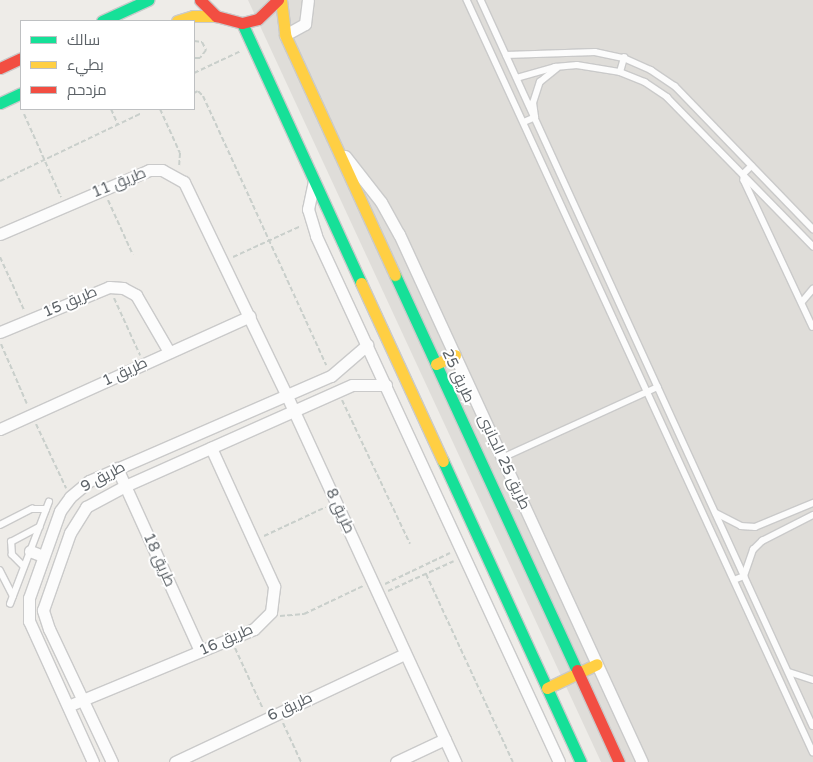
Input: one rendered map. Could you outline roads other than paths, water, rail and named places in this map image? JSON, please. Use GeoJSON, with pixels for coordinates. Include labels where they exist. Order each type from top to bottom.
{"type":"FeatureCollection","features":[{"type":"Feature","properties":{"kind":"street"},"geometry":{"type":"LineString","coordinates":[[104,20],[148,0]]}},
{"type":"Feature","properties":{"kind":"street"},"geometry":{"type":"LineString","coordinates":[[200,0],[216,16]]}},
{"type":"Feature","properties":{"kind":"street"},"geometry":{"type":"LineString","coordinates":[[181,20],[193,16],[216,16],[242,23],[258,19],[272,9],[280,0]]}},
{"type":"Feature","properties":{"kind":"street","name":"طريق 25"},"geometry":{"type":"LineString","coordinates":[[280,0],[285,36],[619,762]]}},
{"type":"Feature","properties":{"kind":"street"},"geometry":{"type":"LineString","coordinates":[[285,36],[305,24],[308,0]]}},
{"type":"Feature","properties":{"kind":"street"},"geometry":{"type":"LineString","coordinates":[[242,23],[581,762]]}},
{"type":"Feature","properties":{"kind":"street"},"geometry":{"type":"LineString","coordinates":[[0,68],[20,58]]}},
{"type":"Feature","properties":{"kind":"street"},"geometry":{"type":"LineString","coordinates":[[0,103],[20,94]]}},
{"type":"Feature","properties":{"kind":"street","name":"طريق 25 الجانبى"},"geometry":{"type":"LineString","coordinates":[[335,145],[360,172],[386,210],[455,355],[642,762]]}},
{"type":"Feature","properties":{"kind":"street","name":"طريق 11"},"geometry":{"type":"LineString","coordinates":[[0,234],[149,170],[174,174],[191,192],[224,261]]}},
{"type":"Feature","properties":{"kind":"street"},"geometry":{"type":"LineString","coordinates":[[314,181],[309,195],[310,221],[559,762]]}},
{"type":"Feature","properties":{"kind":"street","name":"طريق 8"},"geometry":{"type":"LineString","coordinates":[[224,261],[455,762]]}},
{"type":"Feature","properties":{"kind":"street","name":"طريق 15"},"geometry":{"type":"LineString","coordinates":[[0,332],[109,287],[123,288],[136,295],[169,352]]}},
{"type":"Feature","properties":{"kind":"street","name":"طريق 1"},"geometry":{"type":"LineString","coordinates":[[0,429],[250,316]]}},
{"type":"Feature","properties":{"kind":"street","name":"طريق 9"},"geometry":{"type":"LineString","coordinates":[[93,762],[28,621],[29,598],[60,511],[70,497],[89,481],[331,376],[367,344]]}},
{"type":"Feature","properties":{"kind":"street"},"geometry":{"type":"LineString","coordinates":[[436,364],[455,355]]}},
{"type":"Feature","properties":{"kind":"street","name":"طريق 9"},"geometry":{"type":"LineString","coordinates":[[112,762],[45,620],[44,600],[76,521],[86,507],[125,486],[338,391],[369,383],[386,385]]}},
{"type":"Feature","properties":{"kind":"street","name":"طريق 16"},"geometry":{"type":"LineString","coordinates":[[68,706],[254,629],[271,612],[274,586],[211,448]]}},
{"type":"Feature","properties":{"kind":"street","name":"طريق 18"},"geometry":{"type":"LineString","coordinates":[[117,468],[200,652]]}},
{"type":"Feature","properties":{"kind":"street"},"geometry":{"type":"LineString","coordinates":[[30,551],[43,556]]}},
{"type":"Feature","properties":{"kind":"street","name":"طريق 6"},"geometry":{"type":"LineString","coordinates":[[175,762],[405,654]]}},
{"type":"Feature","properties":{"kind":"street"},"geometry":{"type":"LineString","coordinates":[[547,688],[597,664]]}},
{"type":"Feature","properties":{"kind":"street"},"geometry":{"type":"LineString","coordinates":[[396,762],[445,739]]}},
{"type":"Feature","properties":{"kind":"street"},"geometry":{"type":"LineString","coordinates":[[198,751],[203,762]]}},
{"type":"Feature","properties":{"kind":"lane"},"geometry":{"type":"LineString","coordinates":[[467,0],[813,752]]}},
{"type":"Feature","properties":{"kind":"lane"},"geometry":{"type":"LineString","coordinates":[[481,0],[813,726],[803,731]]}},
{"type":"Feature","properties":{"kind":"lane"},"geometry":{"type":"LineString","coordinates":[[506,55],[595,52],[624,58],[659,75],[696,107],[812,228],[802,234]]}},
{"type":"Feature","properties":{"kind":"lane"},"geometry":{"type":"LineString","coordinates":[[620,72],[624,58]]}},
{"type":"Feature","properties":{"kind":"lane"},"geometry":{"type":"LineString","coordinates":[[535,117],[533,103],[540,82],[551,72],[566,66]]}},
{"type":"Feature","properties":{"kind":"lane"},"geometry":{"type":"LineString","coordinates":[[517,78],[566,66],[598,67],[620,72],[645,82],[667,97],[813,246]]}},
{"type":"Feature","properties":{"kind":"lane"},"geometry":{"type":"LineString","coordinates":[[686,116],[696,107]]}},
{"type":"Feature","properties":{"kind":"lane"},"geometry":{"type":"LineString","coordinates":[[524,122],[535,117]]}},
{"type":"Feature","properties":{"kind":"lane"},"geometry":{"type":"LineString","coordinates":[[744,174],[752,166]]}},
{"type":"Feature","properties":{"kind":"lane"},"geometry":{"type":"LineString","coordinates":[[744,174],[813,327]]}},
{"type":"Feature","properties":{"kind":"lane"},"geometry":{"type":"LineString","coordinates":[[577,240],[588,234]]}},
{"type":"Feature","properties":{"kind":"lane"},"geometry":{"type":"LineString","coordinates":[[802,302],[813,289]]}},
{"type":"Feature","properties":{"kind":"lane"},"geometry":{"type":"LineString","coordinates":[[613,317],[624,312]]}},
{"type":"Feature","properties":{"kind":"lane"},"geometry":{"type":"LineString","coordinates":[[502,458],[658,386]]}},
{"type":"Feature","properties":{"kind":"lane"},"geometry":{"type":"LineString","coordinates":[[699,505],[710,500]]}},
{"type":"Feature","properties":{"kind":"lane"},"geometry":{"type":"LineString","coordinates":[[10,604],[49,502]]}},
{"type":"Feature","properties":{"kind":"lane"},"geometry":{"type":"LineString","coordinates":[[716,513],[741,526],[754,527],[813,503]]}},
{"type":"Feature","properties":{"kind":"lane"},"geometry":{"type":"LineString","coordinates":[[0,525],[32,510],[46,509]]}},
{"type":"Feature","properties":{"kind":"lane"},"geometry":{"type":"LineString","coordinates":[[734,580],[744,576],[753,550],[762,540],[813,515]]}},
{"type":"Feature","properties":{"kind":"lane"},"geometry":{"type":"LineString","coordinates":[[24,567],[12,555],[11,542],[39,527]]}},
{"type":"Feature","properties":{"kind":"lane"},"geometry":{"type":"LineString","coordinates":[[0,570],[13,596]]}},
{"type":"Feature","properties":{"kind":"lane"},"geometry":{"type":"LineString","coordinates":[[769,656],[779,652]]}},
{"type":"Feature","properties":{"kind":"lane"},"geometry":{"type":"LineString","coordinates":[[789,672],[813,680]]}}]}
